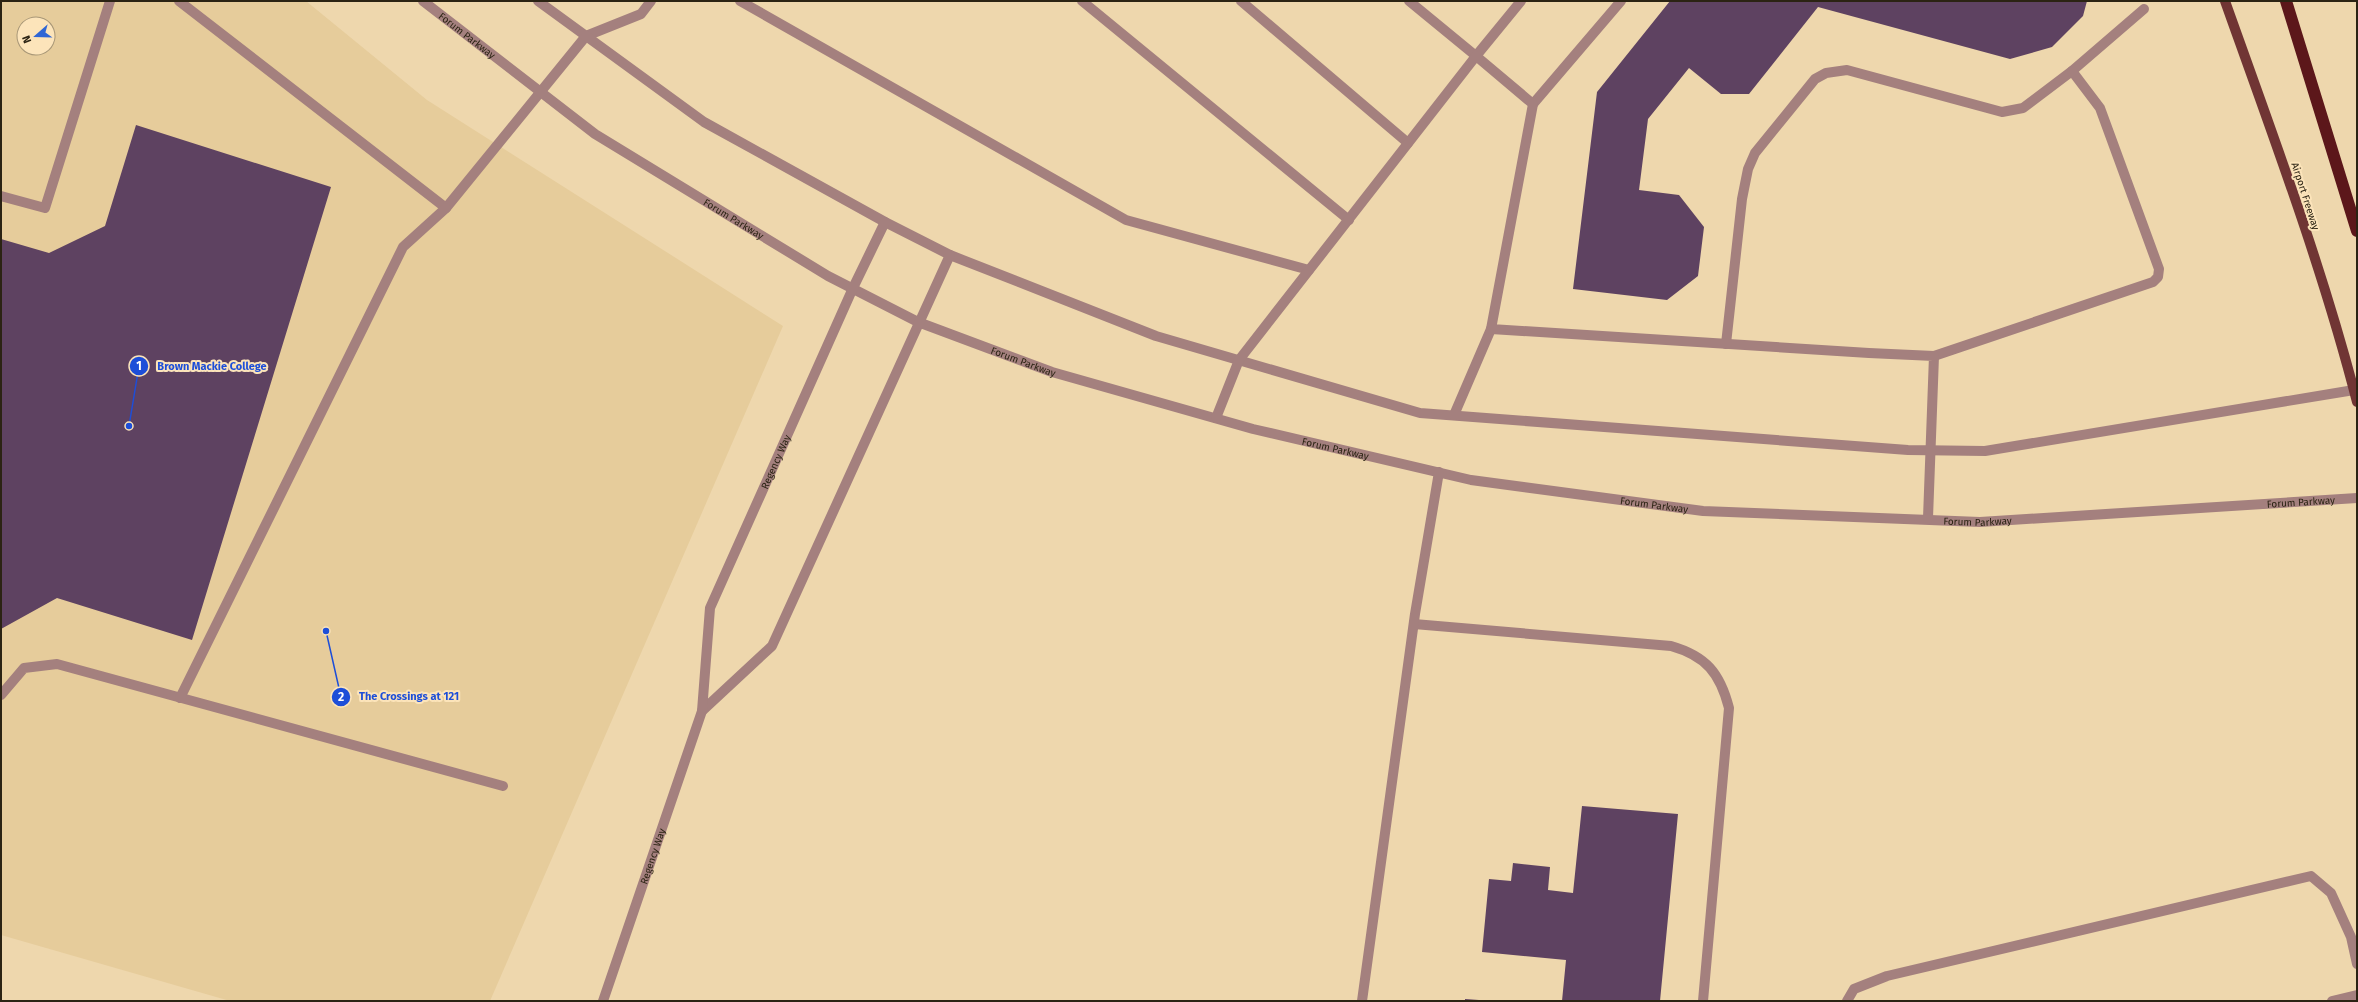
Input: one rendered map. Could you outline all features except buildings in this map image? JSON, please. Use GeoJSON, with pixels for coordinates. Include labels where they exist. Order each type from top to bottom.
{"type":"FeatureCollection","features":[{"type":"Feature","properties":{"kind":"highway"},"geometry":{"type":"LineString","coordinates":[[2286,1],[2357,231]]}},
{"type":"Feature","properties":{"kind":"main road","name":"Airport Freeway"},"geometry":{"type":"LineString","coordinates":[[2225,1],[2282,161],[2357,402]]}},
{"type":"Feature","properties":{"kind":"street"},"geometry":{"type":"LineString","coordinates":[[1,196],[44,208],[110,1]]}},
{"type":"Feature","properties":{"kind":"street"},"geometry":{"type":"LineString","coordinates":[[179,1],[446,208]]}},
{"type":"Feature","properties":{"kind":"street","name":"Forum Parkway"},"geometry":{"type":"LineString","coordinates":[[423,1],[539,93],[595,134],[828,276],[918,322],[1052,372],[1216,418],[1471,480],[1704,511],[1928,518],[1980,522],[2357,498]]}},
{"type":"Feature","properties":{"kind":"street"},"geometry":{"type":"LineString","coordinates":[[538,1],[704,122],[885,222],[950,255],[1156,336],[1420,413],[1931,450],[1985,451],[2354,390]]}},
{"type":"Feature","properties":{"kind":"street"},"geometry":{"type":"LineString","coordinates":[[180,698],[403,247],[446,208],[586,36],[642,14],[651,1]]}},
{"type":"Feature","properties":{"kind":"street"},"geometry":{"type":"LineString","coordinates":[[740,1],[1126,220],[1309,270]]}},
{"type":"Feature","properties":{"kind":"street"},"geometry":{"type":"LineString","coordinates":[[1082,1],[1349,220]]}},
{"type":"Feature","properties":{"kind":"street"},"geometry":{"type":"LineString","coordinates":[[1241,1],[1408,143]]}},
{"type":"Feature","properties":{"kind":"street"},"geometry":{"type":"LineString","coordinates":[[1409,1],[1533,104]]}},
{"type":"Feature","properties":{"kind":"street"},"geometry":{"type":"LineString","coordinates":[[1216,418],[1239,360],[1476,56],[1521,1]]}},
{"type":"Feature","properties":{"kind":"street"},"geometry":{"type":"LineString","coordinates":[[1454,415],[1491,329],[1533,104],[1621,1]]}},
{"type":"Feature","properties":{"kind":"street"},"geometry":{"type":"LineString","coordinates":[[1726,344],[1742,199],[1748,169],[1755,153],[1815,79],[1826,74],[1847,70],[2002,112],[2023,108],[2072,71],[2144,9]]}},
{"type":"Feature","properties":{"kind":"street"},"geometry":{"type":"LineString","coordinates":[[1491,329],[1934,356],[2153,282],[2158,277],[2159,269],[2100,108],[2072,71]]}},
{"type":"Feature","properties":{"kind":"street","name":"Regency Way"},"geometry":{"type":"LineString","coordinates":[[603,1001],[702,711],[710,608],[853,288],[885,222]]}},
{"type":"Feature","properties":{"kind":"street","name":"Regency Way"},"geometry":{"type":"LineString","coordinates":[[702,711],[772,646],[918,322],[950,255]]}},
{"type":"Feature","properties":{"kind":"street"},"geometry":{"type":"LineString","coordinates":[[1928,518],[1934,356]]}},
{"type":"Feature","properties":{"kind":"street"},"geometry":{"type":"LineString","coordinates":[[1362,1001],[1414,624],[1439,472]]}},
{"type":"Feature","properties":{"kind":"street"},"geometry":{"type":"LineString","coordinates":[[1414,624],[1671,646],[1687,651],[1702,659],[1715,673],[1724,688],[1729,708],[1703,1001]]}},
{"type":"Feature","properties":{"kind":"street"},"geometry":{"type":"LineString","coordinates":[[1,695],[24,668],[56,664],[503,786]]}},
{"type":"Feature","properties":{"kind":"street"},"geometry":{"type":"LineString","coordinates":[[1847,1001],[1854,989],[1887,976],[2311,876],[2330,893],[2351,937],[2357,964]]}},
{"type":"Feature","properties":{"kind":"street"},"geometry":{"type":"LineString","coordinates":[[2332,1001],[2357,995]]}},
{"type":"Feature","properties":{"kind":"shaded area"},"geometry":{"type":"Polygon","coordinates":[[[1,1],[306,1],[427,100],[783,326],[490,1001],[230,1001],[1,935],[1,1]]]}},
{"type":"Feature","properties":{"kind":"place","name":"Brown Mackie College"},"geometry":{"type":"Point","coordinates":[129,426]}},
{"type":"Feature","properties":{"kind":"place","name":"The Crossings at 121"},"geometry":{"type":"Point","coordinates":[326,631]}}]}
